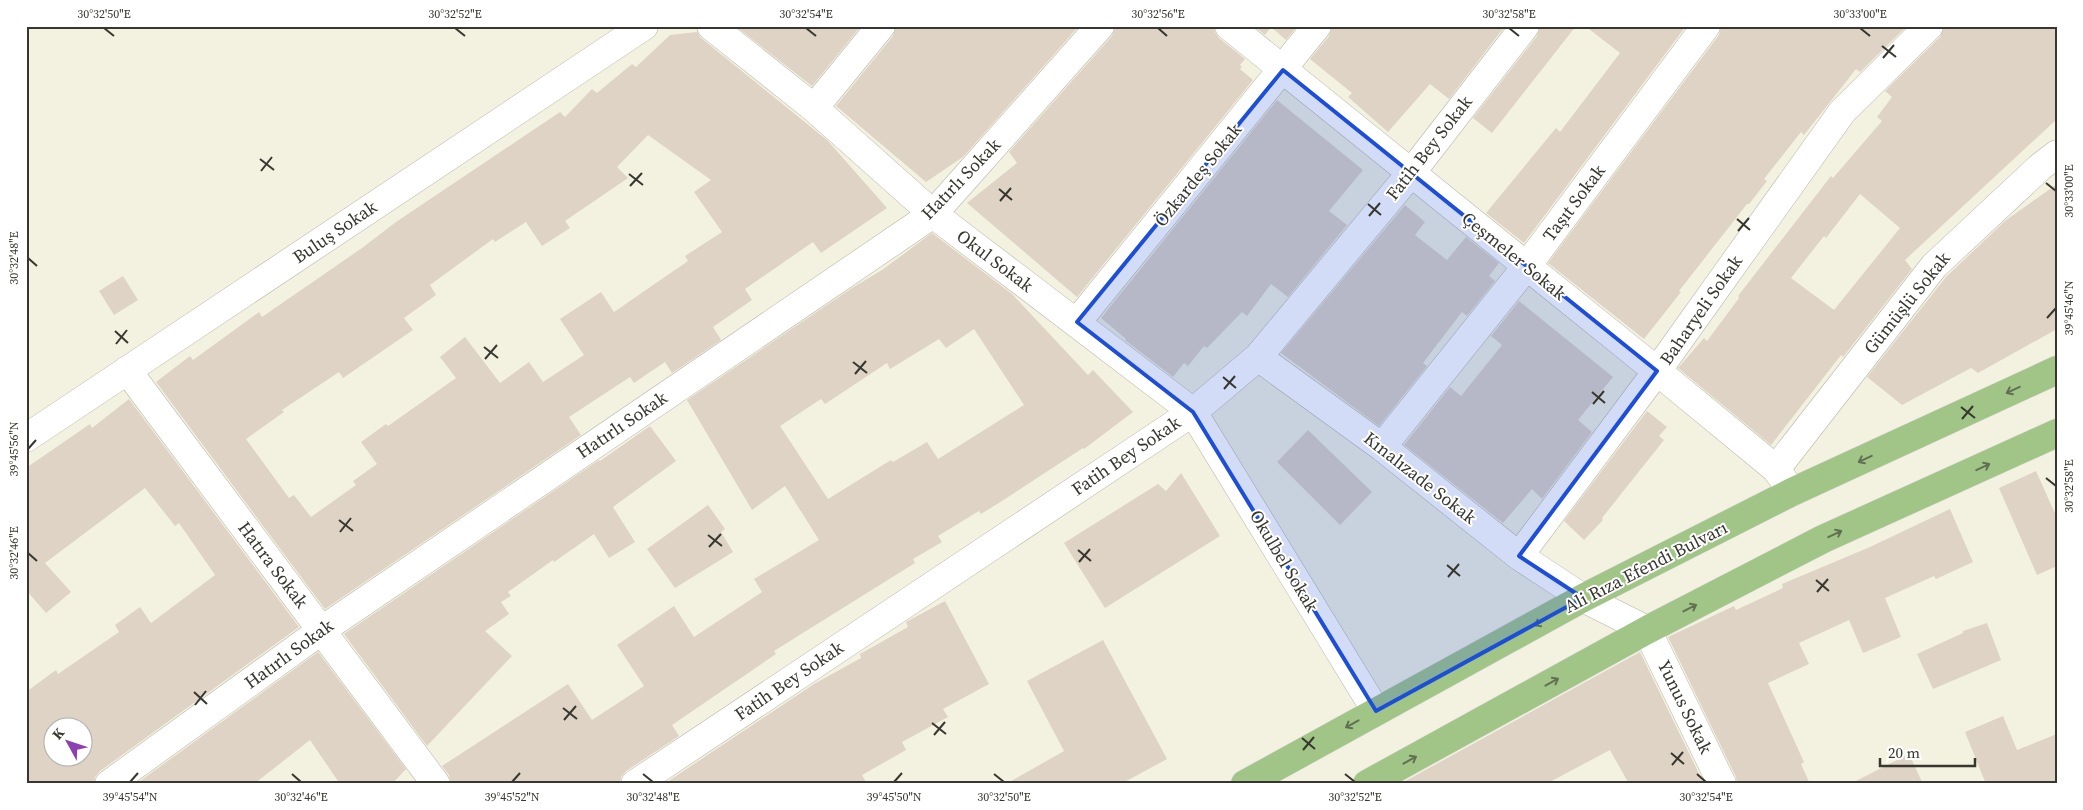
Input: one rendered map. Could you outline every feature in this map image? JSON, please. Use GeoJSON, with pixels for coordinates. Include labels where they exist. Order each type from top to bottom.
{"type":"FeatureCollection","features":[{"type":"Feature","properties":{"kind":"main road","name":"Ali Rıza Efendi Bulvarı"},"geometry":{"type":"LineString","coordinates":[[1245,784],[1584,598],[1792,492],[2057,370]]}},
{"type":"Feature","properties":{"kind":"main road"},"geometry":{"type":"LineString","coordinates":[[1367,784],[1647,630],[1824,539],[2057,433]]}},
{"type":"Feature","properties":{"kind":"street","name":"Buluş Sokak"},"geometry":{"type":"LineString","coordinates":[[26,438],[644,26]]}},
{"type":"Feature","properties":{"kind":"street","name":"Okul Sokak"},"geometry":{"type":"LineString","coordinates":[[711,26],[814,108],[933,214],[1078,322],[1193,412]]}},
{"type":"Feature","properties":{"kind":"street"},"geometry":{"type":"LineString","coordinates":[[814,108],[881,26]]}},
{"type":"Feature","properties":{"kind":"street","name":"Hatırlı Sokak"},"geometry":{"type":"LineString","coordinates":[[109,784],[322,630],[933,214],[1100,26]]}},
{"type":"Feature","properties":{"kind":"street","name":"Çeşmeler Sokak"},"geometry":{"type":"LineString","coordinates":[[1229,26],[1657,371],[1776,470],[1792,492]]}},
{"type":"Feature","properties":{"kind":"street","name":"Özkardeş Sokak"},"geometry":{"type":"LineString","coordinates":[[1078,322],[1317,26]]}},
{"type":"Feature","properties":{"kind":"street","name":"Fatih Bey Sokak"},"geometry":{"type":"LineString","coordinates":[[636,784],[1193,412],[1258,357],[1411,173],[1525,26]]}},
{"type":"Feature","properties":{"kind":"street","name":"Taşıt Sokak"},"geometry":{"type":"LineString","coordinates":[[1382,447],[1526,267],[1706,26]]}},
{"type":"Feature","properties":{"kind":"street","name":"Baharyeli Sokak"},"geometry":{"type":"LineString","coordinates":[[1519,556],[1657,371],[1842,112],[1928,26]]}},
{"type":"Feature","properties":{"kind":"street","name":"Gümüşlü Sokak"},"geometry":{"type":"LineString","coordinates":[[1776,470],[1934,266],[2040,167],[2057,154]]}},
{"type":"Feature","properties":{"kind":"street","name":"Kınalızade Sokak"},"geometry":{"type":"LineString","coordinates":[[1258,357],[1382,447],[1519,556],[1584,598],[1647,630]]}},
{"type":"Feature","properties":{"kind":"street","name":"Hatıra Sokak"},"geometry":{"type":"LineString","coordinates":[[127,370],[436,784]]}},
{"type":"Feature","properties":{"kind":"street","name":"Okulbel Sokak"},"geometry":{"type":"LineString","coordinates":[[1193,412],[1376,711]]}},
{"type":"Feature","properties":{"kind":"street","name":"Yunus Sokak"},"geometry":{"type":"LineString","coordinates":[[1647,630],[1722,784]]}},
{"type":"Feature","properties":{"kind":"highlighted area"},"geometry":{"type":"Polygon","coordinates":[[[1283,70],[1657,371],[1519,556],[1583,598],[1376,711],[1193,412],[1077,322],[1283,70]]]}},
{"type":"Feature","properties":{"kind":"building"},"geometry":{"type":"Polygon","coordinates":[[[767,26],[861,26],[812,86],[739,29],[767,26]]]}},
{"type":"Feature","properties":{"kind":"building"},"geometry":{"type":"Polygon","coordinates":[[[896,26],[1079,26],[963,157],[926,182],[836,106],[893,36],[896,26]]]}},
{"type":"Feature","properties":{"kind":"building"},"geometry":{"type":"Polygon","coordinates":[[[1115,26],[1214,26],[1219,38],[1245,59],[1240,65],[1242,67],[1240,69],[1253,80],[1077,297],[967,203],[1017,163],[1009,152],[1112,36],[1115,26]]]}},
{"type":"Feature","properties":{"kind":"building"},"geometry":{"type":"Polygon","coordinates":[[[1254,26],[1297,26],[1286,40],[1271,27],[1265,35],[1254,26]]]}},
{"type":"Feature","properties":{"kind":"building"},"geometry":{"type":"Polygon","coordinates":[[[1332,26],[1505,26],[1449,99],[1430,84],[1388,132],[1348,97],[1352,93],[1310,59],[1329,36],[1332,26]]]}},
{"type":"Feature","properties":{"kind":"building"},"geometry":{"type":"Polygon","coordinates":[[[1540,26],[1576,26],[1492,133],[1473,118],[1537,36],[1540,26]]]}},
{"type":"Feature","properties":{"kind":"building"},"geometry":{"type":"Polygon","coordinates":[[[1585,26],[1686,26],[1524,243],[1486,213],[1556,128],[1560,132],[1620,53],[1585,26]]]}},
{"type":"Feature","properties":{"kind":"building"},"geometry":{"type":"Polygon","coordinates":[[[1721,26],[1907,26],[1860,72],[1856,69],[1804,135],[1801,132],[1764,179],[1767,181],[1679,291],[1681,292],[1644,339],[1548,263],[1719,35],[1721,26]]]}},
{"type":"Feature","properties":{"kind":"building"},"geometry":{"type":"Polygon","coordinates":[[[1944,26],[2057,26],[2057,119],[1905,260],[1912,269],[1843,357],[1841,355],[1771,445],[1678,368],[1704,338],[1707,341],[1739,298],[1738,296],[1831,176],[1833,178],[1882,121],[1877,117],[1892,97],[1885,91],[1940,37],[1944,26]],[[1860,194],[1826,238],[1824,236],[1791,278],[1834,310],[1900,228],[1860,194]]]}},
{"type":"Feature","properties":{"kind":"building"},"geometry":{"type":"Polygon","coordinates":[[[697,32],[701,38],[827,140],[887,208],[821,253],[813,242],[745,289],[752,300],[713,327],[721,340],[672,373],[665,362],[634,383],[630,377],[569,417],[581,435],[325,609],[156,382],[190,356],[193,360],[259,312],[262,317],[362,248],[396,222],[560,112],[565,117],[592,89],[597,93],[632,64],[636,67],[670,35],[697,32]],[[648,135],[617,167],[628,178],[565,221],[570,228],[542,246],[526,222],[495,242],[493,239],[430,285],[436,295],[404,318],[413,330],[343,378],[339,372],[282,410],[284,412],[246,439],[289,498],[294,495],[311,517],[356,485],[353,481],[377,464],[361,442],[386,424],[388,426],[456,378],[440,357],[465,337],[500,383],[529,362],[543,382],[584,355],[560,319],[601,292],[614,312],[688,261],[685,256],[722,232],[694,192],[711,180],[648,135]]]}},
{"type":"Feature","properties":{"kind":"building"},"geometry":{"type":"Polygon","coordinates":[[[1277,100],[1363,170],[1329,211],[1347,225],[1288,297],[1271,284],[1247,316],[1242,312],[1207,348],[1204,346],[1188,366],[1184,363],[1173,377],[1125,340],[1101,318],[1277,100]]]}},
{"type":"Feature","properties":{"kind":"building"},"geometry":{"type":"Polygon","coordinates":[[[2057,184],[2057,329],[1978,373],[1971,368],[1902,405],[1867,377],[1946,277],[2005,221],[2057,184]]]}},
{"type":"Feature","properties":{"kind":"building"},"geometry":{"type":"Polygon","coordinates":[[[1405,205],[1425,222],[1415,235],[1447,260],[1466,237],[1499,263],[1489,276],[1495,281],[1467,316],[1462,312],[1423,363],[1427,366],[1379,426],[1281,353],[1405,205]]]}},
{"type":"Feature","properties":{"kind":"building"},"geometry":{"type":"Polygon","coordinates":[[[932,233],[1012,294],[1088,375],[1093,370],[1133,412],[1084,449],[981,514],[979,511],[938,536],[942,542],[913,559],[915,563],[774,651],[776,654],[672,725],[679,736],[626,771],[621,777],[620,784],[451,784],[449,775],[442,766],[568,684],[592,720],[644,686],[617,645],[674,606],[694,637],[762,592],[754,579],[819,540],[785,486],[752,510],[687,400],[852,288],[882,270],[932,233]],[[974,329],[946,348],[939,339],[890,369],[887,363],[825,404],[821,399],[780,426],[828,499],[891,460],[893,462],[927,442],[938,459],[1024,405],[974,329]]]}},
{"type":"Feature","properties":{"kind":"building"},"geometry":{"type":"Polygon","coordinates":[[[123,276],[138,300],[114,315],[99,291],[123,276]]]}},
{"type":"Feature","properties":{"kind":"building"},"geometry":{"type":"Polygon","coordinates":[[[1519,301],[1613,377],[1578,420],[1592,432],[1542,499],[1532,489],[1503,523],[1404,445],[1450,387],[1461,396],[1502,345],[1491,336],[1519,301]]]}},
{"type":"Feature","properties":{"kind":"building"},"geometry":{"type":"Polygon","coordinates":[[[129,399],[299,627],[100,771],[95,777],[94,784],[26,784],[26,692],[56,670],[58,674],[119,632],[115,625],[140,607],[151,623],[215,575],[179,523],[175,526],[145,488],[45,563],[71,592],[46,613],[26,590],[26,468],[90,424],[92,428],[129,399]]]}},
{"type":"Feature","properties":{"kind":"building"},"geometry":{"type":"Polygon","coordinates":[[[1647,411],[1667,427],[1659,436],[1664,440],[1602,518],[1603,520],[1584,540],[1564,521],[1647,411]]]}},
{"type":"Feature","properties":{"kind":"building"},"geometry":{"type":"Polygon","coordinates":[[[650,426],[676,461],[613,507],[635,542],[609,558],[594,534],[508,592],[511,596],[501,602],[509,614],[485,631],[512,656],[427,746],[344,634],[650,426]]]}},
{"type":"Feature","properties":{"kind":"building"},"geometry":{"type":"Polygon","coordinates":[[[1308,430],[1372,492],[1340,525],[1277,462],[1308,430]]]}},
{"type":"Feature","properties":{"kind":"building"},"geometry":{"type":"Polygon","coordinates":[[[2036,471],[2057,518],[2057,566],[2037,575],[1999,488],[2036,471]]]}},
{"type":"Feature","properties":{"kind":"building"},"geometry":{"type":"Polygon","coordinates":[[[1181,473],[1220,536],[1105,608],[1064,543],[1158,484],[1166,491],[1181,473]]]}},
{"type":"Feature","properties":{"kind":"building"},"geometry":{"type":"Polygon","coordinates":[[[708,505],[725,529],[721,532],[733,552],[675,588],[647,549],[708,505]]]}},
{"type":"Feature","properties":{"kind":"building"},"geometry":{"type":"Polygon","coordinates":[[[1950,509],[1973,562],[1936,579],[1934,576],[1885,598],[1901,637],[1863,653],[1849,620],[1799,643],[1809,664],[1768,683],[1804,762],[1801,764],[1810,784],[1737,784],[1736,777],[1668,637],[1734,606],[1736,610],[1783,588],[1782,584],[1870,547],[1950,509]]]}},
{"type":"Feature","properties":{"kind":"building"},"geometry":{"type":"Polygon","coordinates":[[[945,601],[989,684],[943,709],[948,717],[902,742],[906,750],[862,775],[867,784],[664,784],[814,684],[861,658],[860,654],[908,627],[906,622],[945,601]]]}},
{"type":"Feature","properties":{"kind":"building"},"geometry":{"type":"Polygon","coordinates":[[[1987,623],[2001,660],[1933,689],[1917,654],[1963,633],[1963,631],[1987,623]]]}},
{"type":"Feature","properties":{"kind":"building"},"geometry":{"type":"Polygon","coordinates":[[[1103,640],[1167,759],[1121,784],[1006,784],[1064,751],[1027,681],[1103,640]]]}},
{"type":"Feature","properties":{"kind":"building"},"geometry":{"type":"Polygon","coordinates":[[[318,652],[406,769],[392,784],[340,784],[310,740],[254,784],[136,784],[318,652]]]}},
{"type":"Feature","properties":{"kind":"building"},"geometry":{"type":"Polygon","coordinates":[[[1640,652],[1704,784],[1629,784],[1610,750],[1546,784],[1400,784],[1640,652]]]}},
{"type":"Feature","properties":{"kind":"building"},"geometry":{"type":"Polygon","coordinates":[[[2003,716],[2017,750],[2057,734],[2057,784],[1986,784],[1965,732],[2003,716]]]}},
{"type":"Feature","properties":{"kind":"building"},"geometry":{"type":"Polygon","coordinates":[[[1909,754],[1923,784],[1850,784],[1909,754]]]}}]}
